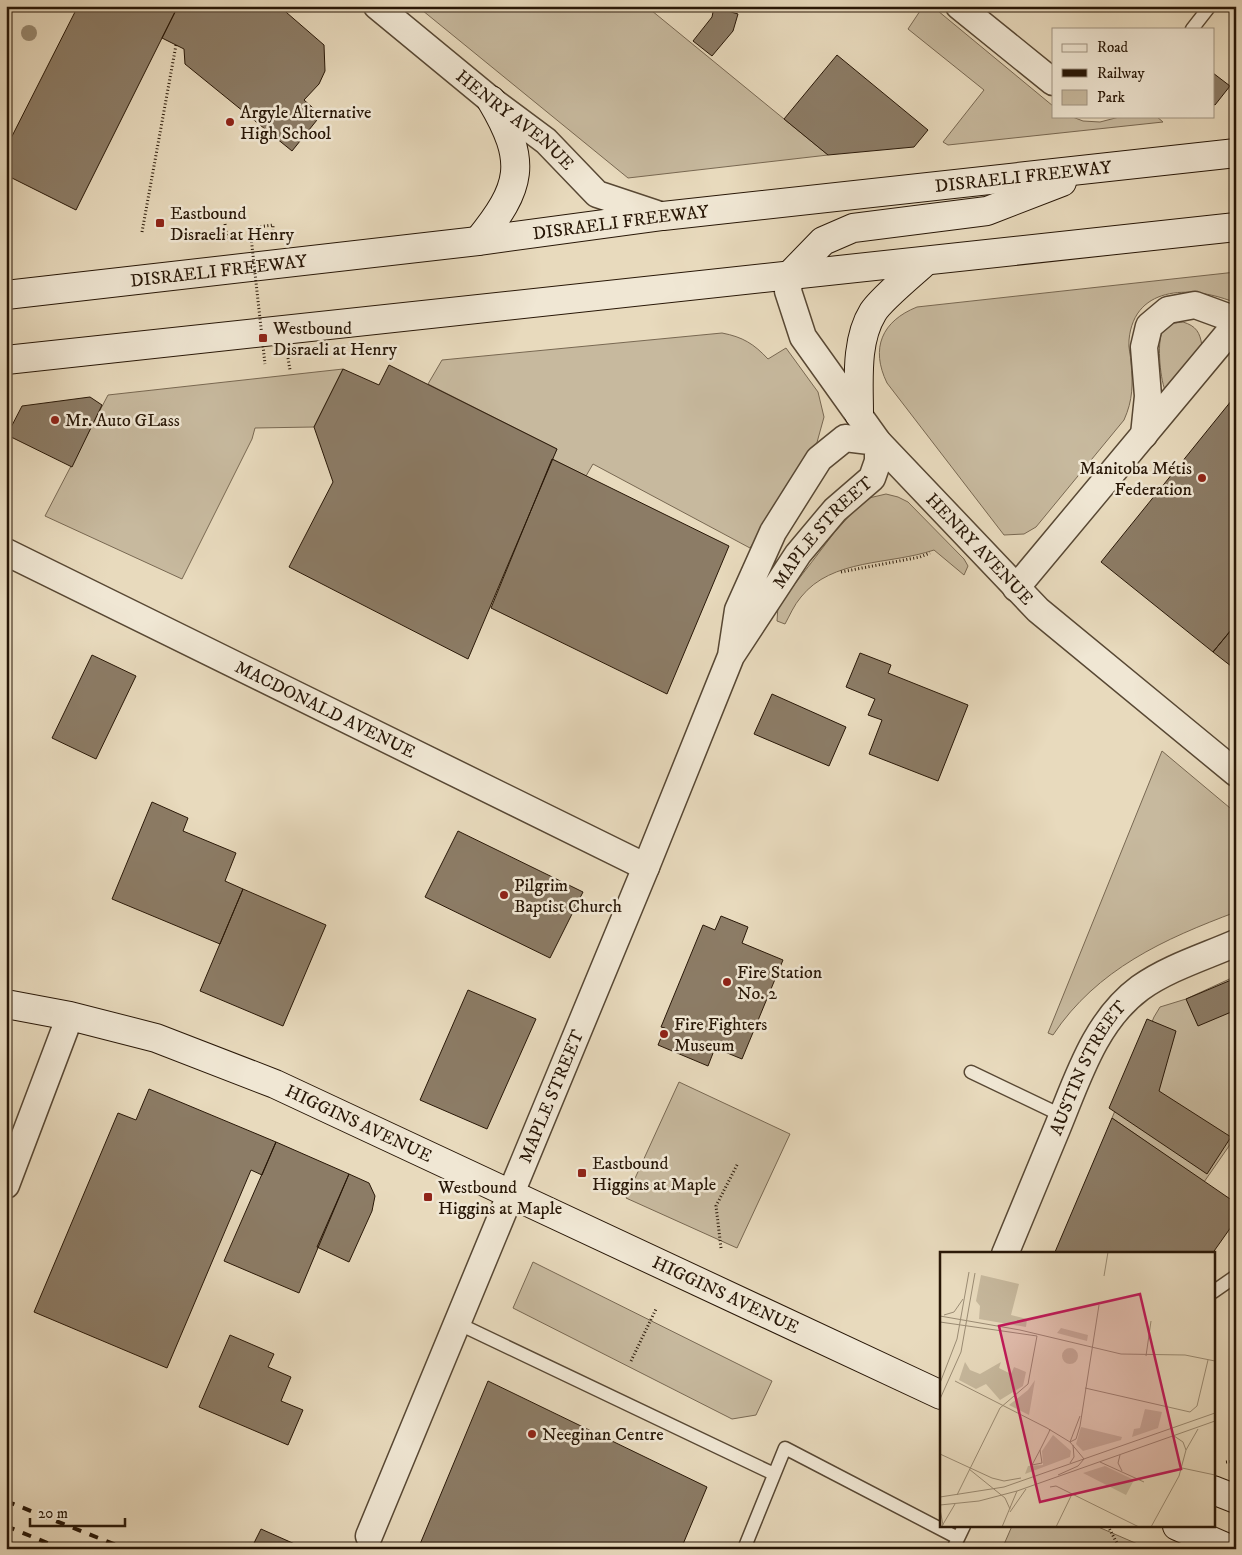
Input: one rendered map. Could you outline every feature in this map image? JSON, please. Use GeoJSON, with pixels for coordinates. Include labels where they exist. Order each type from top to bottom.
{"type":"FeatureCollection","features":[{"type":"Feature","properties":{"kind":"main road"},"geometry":{"type":"LineString","coordinates":[[478,241],[508,200],[515,171],[513,144],[507,127],[491,100]]}},
{"type":"Feature","properties":{"kind":"main road","name":"DISRAELI FREEWAY"},"geometry":{"type":"LineString","coordinates":[[6,295],[478,241],[663,216],[1236,153]]}},
{"type":"Feature","properties":{"kind":"main road"},"geometry":{"type":"LineString","coordinates":[[790,275],[824,241],[853,228],[988,211],[1099,168]]}},
{"type":"Feature","properties":{"kind":"main road"},"geometry":{"type":"LineString","coordinates":[[6,360],[1236,227]]}},
{"type":"Feature","properties":{"kind":"main road"},"geometry":{"type":"LineString","coordinates":[[1138,238],[1236,239]]}},
{"type":"Feature","properties":{"kind":"main road"},"geometry":{"type":"LineString","coordinates":[[859,414],[859,365],[863,337],[873,311],[926,261]]}},
{"type":"Feature","properties":{"kind":"main road","name":"HIGGINS AVENUE"},"geometry":{"type":"LineString","coordinates":[[6,1004],[70,1016],[156,1038],[275,1084],[940,1395]]}},
{"type":"Feature","properties":{"kind":"main road"},"geometry":{"type":"LineString","coordinates":[[1214,1490],[1236,1499]]}},
{"type":"Feature","properties":{"kind":"main road"},"geometry":{"type":"LineString","coordinates":[[1182,1528],[1230,1549]]}},
{"type":"Feature","properties":{"kind":"street","name":"HENRY AVENUE"},"geometry":{"type":"LineString","coordinates":[[376,6],[491,100],[546,141],[597,194],[663,216]]}},
{"type":"Feature","properties":{"kind":"street"},"geometry":{"type":"LineString","coordinates":[[961,7],[1052,81]]}},
{"type":"Feature","properties":{"kind":"street","name":"HENRY AVENUE"},"geometry":{"type":"LineString","coordinates":[[790,275],[788,291],[803,337],[878,442],[1038,610],[1236,773]]}},
{"type":"Feature","properties":{"kind":"street"},"geometry":{"type":"LineString","coordinates":[[1144,435],[1148,396],[1144,347],[1149,326],[1168,310],[1195,305],[1236,320]]}},
{"type":"Feature","properties":{"kind":"street"},"geometry":{"type":"LineString","coordinates":[[1016,588],[1236,324]]}},
{"type":"Feature","properties":{"kind":"street","name":"MAPLE STREET"},"geometry":{"type":"LineString","coordinates":[[369,1536],[646,867],[731,656],[798,554],[835,510],[872,478],[878,461],[878,442],[845,438],[819,459],[773,532],[760,558],[738,610],[731,656]]}},
{"type":"Feature","properties":{"kind":"street","name":"MACDONALD AVENUE"},"geometry":{"type":"LineString","coordinates":[[6,552],[646,867]]}},
{"type":"Feature","properties":{"kind":"street","name":"AUSTIN STREET"},"geometry":{"type":"LineString","coordinates":[[1006,1252],[1096,1040],[1114,1012],[1126,1000],[1157,978],[1236,943]]}},
{"type":"Feature","properties":{"kind":"street"},"geometry":{"type":"LineString","coordinates":[[6,1185],[70,1016]]}},
{"type":"Feature","properties":{"kind":"lane"},"geometry":{"type":"LineString","coordinates":[[1193,28],[1210,6]]}},
{"type":"Feature","properties":{"kind":"lane"},"geometry":{"type":"LineString","coordinates":[[971,1072],[1063,1116]]}},
{"type":"Feature","properties":{"kind":"lane"},"geometry":{"type":"LineString","coordinates":[[1214,1291],[1236,1276]]}},
{"type":"Feature","properties":{"kind":"lane"},"geometry":{"type":"LineString","coordinates":[[457,1323],[774,1474]]}},
{"type":"Feature","properties":{"kind":"lane"},"geometry":{"type":"LineString","coordinates":[[744,1549],[785,1448],[955,1544],[963,1528]]}},
{"type":"Feature","properties":{"kind":"path"},"geometry":{"type":"LineString","coordinates":[[142,232],[176,45]]}},
{"type":"Feature","properties":{"kind":"path"},"geometry":{"type":"LineString","coordinates":[[225,224],[226,239],[236,238]]}},
{"type":"Feature","properties":{"kind":"path"},"geometry":{"type":"LineString","coordinates":[[265,364],[250,228],[273,225],[274,234]]}},
{"type":"Feature","properties":{"kind":"path"},"geometry":{"type":"LineString","coordinates":[[841,572],[920,557],[930,553]]}},
{"type":"Feature","properties":{"kind":"path"},"geometry":{"type":"LineString","coordinates":[[721,1248],[716,1206],[738,1163]]}},
{"type":"Feature","properties":{"kind":"path"},"geometry":{"type":"LineString","coordinates":[[631,1360],[656,1308]]}},
{"type":"Feature","properties":{"kind":"path"},"geometry":{"type":"LineString","coordinates":[[1109,1528],[1120,1549]]}},
{"type":"Feature","properties":{"kind":"green space"},"geometry":{"type":"Polygon","coordinates":[[[417,6],[646,6],[828,155],[628,178],[417,6]]]}},
{"type":"Feature","properties":{"kind":"green space"},"geometry":{"type":"Polygon","coordinates":[[[932,6],[1052,105],[1052,118],[1075,118],[1083,121],[1100,122],[1115,118],[1158,118],[1163,122],[948,145],[943,142],[984,90],[908,29],[920,11],[932,6]]]}},
{"type":"Feature","properties":{"kind":"green space"},"geometry":{"type":"Polygon","coordinates":[[[1236,272],[1236,303],[1220,297],[1186,292],[1169,294],[1155,299],[1142,308],[1133,321],[1129,340],[1132,392],[1124,420],[1036,527],[1024,534],[1004,535],[887,383],[882,370],[880,347],[882,337],[895,320],[917,307],[1236,272]]]}},
{"type":"Feature","properties":{"kind":"green space"},"geometry":{"type":"Polygon","coordinates":[[[1183,322],[1197,330],[1202,346],[1165,390],[1159,349],[1160,340],[1164,328],[1173,323],[1183,322]]]}},
{"type":"Feature","properties":{"kind":"green space"},"geometry":{"type":"Polygon","coordinates":[[[722,333],[748,342],[768,359],[786,348],[818,392],[824,417],[816,446],[750,548],[593,464],[586,476],[552,459],[557,449],[428,384],[442,360],[722,333]]]}},
{"type":"Feature","properties":{"kind":"green space"},"geometry":{"type":"Polygon","coordinates":[[[343,369],[314,427],[255,428],[252,439],[182,579],[45,516],[108,395],[343,369]]]}},
{"type":"Feature","properties":{"kind":"green space"},"geometry":{"type":"Polygon","coordinates":[[[886,494],[908,502],[964,559],[968,566],[964,575],[934,550],[917,555],[863,564],[829,575],[814,584],[799,600],[785,624],[777,621],[778,606],[834,533],[860,504],[869,498],[886,494]]]}},
{"type":"Feature","properties":{"kind":"green space"},"geometry":{"type":"Polygon","coordinates":[[[1162,751],[1236,813],[1236,912],[1158,945],[1111,974],[1090,992],[1053,1035],[1048,1033],[1162,751]]]}},
{"type":"Feature","properties":{"kind":"green space"},"geometry":{"type":"Polygon","coordinates":[[[1236,976],[1236,1136],[1204,1182],[1112,1118],[1154,1017],[1160,1007],[1186,999],[1236,976]]]}},
{"type":"Feature","properties":{"kind":"green space"},"geometry":{"type":"Polygon","coordinates":[[[679,1082],[790,1134],[737,1248],[626,1198],[679,1082]]]}},
{"type":"Feature","properties":{"kind":"green space"},"geometry":{"type":"Polygon","coordinates":[[[533,1262],[772,1381],[756,1415],[732,1419],[513,1308],[533,1262]]]}},
{"type":"Feature","properties":{"kind":"green space"},"geometry":{"type":"Polygon","coordinates":[[[1011,1528],[1101,1528],[1149,1549],[1002,1549],[1011,1528]]]}},
{"type":"Feature","properties":{"kind":"building"},"geometry":{"type":"Polygon","coordinates":[[[78,6],[178,6],[76,210],[6,175],[6,148],[78,6]]]}},
{"type":"Feature","properties":{"kind":"building"},"geometry":{"type":"Polygon","coordinates":[[[178,6],[279,6],[324,45],[325,71],[319,84],[304,100],[321,115],[292,151],[185,64],[184,49],[162,38],[178,6]]]}},
{"type":"Feature","properties":{"kind":"building"},"geometry":{"type":"Polygon","coordinates":[[[714,7],[738,14],[733,31],[712,56],[693,41],[712,17],[714,7]]]}},
{"type":"Feature","properties":{"kind":"building"},"geometry":{"type":"Polygon","coordinates":[[[837,55],[928,130],[914,147],[828,155],[784,119],[837,55]]]}},
{"type":"Feature","properties":{"kind":"building"},"geometry":{"type":"Polygon","coordinates":[[[1214,74],[1230,86],[1214,104],[1214,74]]]}},
{"type":"Feature","properties":{"kind":"building"},"geometry":{"type":"Polygon","coordinates":[[[389,365],[557,449],[468,659],[289,567],[333,482],[314,427],[343,369],[379,385],[389,365]]]}},
{"type":"Feature","properties":{"kind":"building","name":"Manitoba Métis Federation"},"geometry":{"type":"Polygon","coordinates":[[[1236,395],[1236,624],[1213,652],[1101,562],[1236,395]]]}},
{"type":"Feature","properties":{"kind":"building","name":"Mr. Auto GLass"},"geometry":{"type":"Polygon","coordinates":[[[90,397],[102,405],[72,467],[7,435],[22,406],[90,397]]]}},
{"type":"Feature","properties":{"kind":"building"},"geometry":{"type":"Polygon","coordinates":[[[552,459],[729,546],[667,694],[491,608],[552,459]]]}},
{"type":"Feature","properties":{"kind":"building"},"geometry":{"type":"Polygon","coordinates":[[[1236,624],[1236,670],[1213,652],[1236,624]]]}},
{"type":"Feature","properties":{"kind":"building"},"geometry":{"type":"Polygon","coordinates":[[[860,653],[891,665],[888,673],[968,705],[938,781],[869,754],[882,720],[868,715],[875,699],[846,687],[860,653]]]}},
{"type":"Feature","properties":{"kind":"building"},"geometry":{"type":"Polygon","coordinates":[[[92,655],[136,676],[96,759],[52,738],[92,655]]]}},
{"type":"Feature","properties":{"kind":"building"},"geometry":{"type":"Polygon","coordinates":[[[772,694],[846,727],[829,766],[754,734],[772,694]]]}},
{"type":"Feature","properties":{"kind":"building"},"geometry":{"type":"Polygon","coordinates":[[[152,802],[188,818],[183,831],[236,853],[225,881],[243,889],[220,944],[112,899],[152,802]]]}},
{"type":"Feature","properties":{"kind":"building","name":"Pilgrim Baptist Church"},"geometry":{"type":"Polygon","coordinates":[[[458,831],[583,892],[550,958],[425,897],[458,831]]]}},
{"type":"Feature","properties":{"kind":"building"},"geometry":{"type":"Polygon","coordinates":[[[243,889],[326,925],[283,1026],[200,991],[243,889]]]}},
{"type":"Feature","properties":{"kind":"building","name":"Fire Station No. 2"},"geometry":{"type":"Polygon","coordinates":[[[721,916],[748,927],[742,943],[783,960],[742,1059],[715,1048],[708,1066],[658,1045],[665,1028],[661,1027],[703,925],[715,930],[721,916]]]}},
{"type":"Feature","properties":{"kind":"building"},"geometry":{"type":"Polygon","coordinates":[[[1236,978],[1236,1010],[1198,1026],[1186,999],[1236,978]]]}},
{"type":"Feature","properties":{"kind":"building"},"geometry":{"type":"Polygon","coordinates":[[[468,990],[536,1019],[487,1129],[420,1100],[468,990]]]}},
{"type":"Feature","properties":{"kind":"building"},"geometry":{"type":"Polygon","coordinates":[[[1147,1019],[1176,1031],[1159,1091],[1231,1137],[1207,1174],[1109,1108],[1147,1019]]]}},
{"type":"Feature","properties":{"kind":"building"},"geometry":{"type":"Polygon","coordinates":[[[149,1089],[276,1142],[262,1175],[251,1170],[167,1368],[34,1312],[118,1113],[136,1120],[149,1089]]]}},
{"type":"Feature","properties":{"kind":"building"},"geometry":{"type":"Polygon","coordinates":[[[1112,1118],[1236,1203],[1236,1220],[1213,1252],[1055,1252],[1112,1118]]]}},
{"type":"Feature","properties":{"kind":"building"},"geometry":{"type":"Polygon","coordinates":[[[276,1142],[349,1174],[299,1293],[224,1261],[276,1142]]]}},
{"type":"Feature","properties":{"kind":"building"},"geometry":{"type":"Polygon","coordinates":[[[349,1174],[369,1183],[375,1196],[372,1211],[349,1262],[317,1247],[349,1174]]]}},
{"type":"Feature","properties":{"kind":"building"},"geometry":{"type":"Polygon","coordinates":[[[230,1335],[274,1354],[268,1367],[291,1377],[281,1401],[303,1410],[288,1445],[199,1407],[230,1335]]]}},
{"type":"Feature","properties":{"kind":"building","name":"Neeginan Centre"},"geometry":{"type":"Polygon","coordinates":[[[488,1381],[707,1487],[681,1549],[418,1549],[488,1381]]]}},
{"type":"Feature","properties":{"kind":"building"},"geometry":{"type":"Polygon","coordinates":[[[261,1529],[297,1545],[295,1549],[251,1549],[261,1529]]]}},
{"type":"Feature","properties":{"kind":"railway"},"geometry":{"type":"LineString","coordinates":[[6,1501],[126,1549]]}},
{"type":"Feature","properties":{"kind":"railway"},"geometry":{"type":"LineString","coordinates":[[6,1526],[62,1549]]}},
{"type":"Feature","properties":{"kind":"place","name":"Argyle Alternative High School"},"geometry":{"type":"Point","coordinates":[230,122]}},
{"type":"Feature","properties":{"kind":"place","name":"Eastbound Disraeli at Henry"},"geometry":{"type":"Point","coordinates":[160,223]}},
{"type":"Feature","properties":{"kind":"place","name":"Westbound Disraeli at Henry"},"geometry":{"type":"Point","coordinates":[263,338]}},
{"type":"Feature","properties":{"kind":"place","name":"Mr. Auto GLass"},"geometry":{"type":"Point","coordinates":[55,420]}},
{"type":"Feature","properties":{"kind":"place","name":"Manitoba Métis Federation"},"geometry":{"type":"Point","coordinates":[1202,478]}},
{"type":"Feature","properties":{"kind":"place","name":"Pilgrim Baptist Church"},"geometry":{"type":"Point","coordinates":[504,895]}},
{"type":"Feature","properties":{"kind":"place","name":"Fire Station No. 2"},"geometry":{"type":"Point","coordinates":[727,982]}},
{"type":"Feature","properties":{"kind":"place","name":"Fire Fighters Museum"},"geometry":{"type":"Point","coordinates":[664,1034]}},
{"type":"Feature","properties":{"kind":"place","name":"Eastbound Higgins at Maple"},"geometry":{"type":"Point","coordinates":[582,1173]}},
{"type":"Feature","properties":{"kind":"place","name":"Westbound Higgins at Maple"},"geometry":{"type":"Point","coordinates":[428,1197]}},
{"type":"Feature","properties":{"kind":"place","name":"Neeginan Centre"},"geometry":{"type":"Point","coordinates":[532,1434]}}]}
